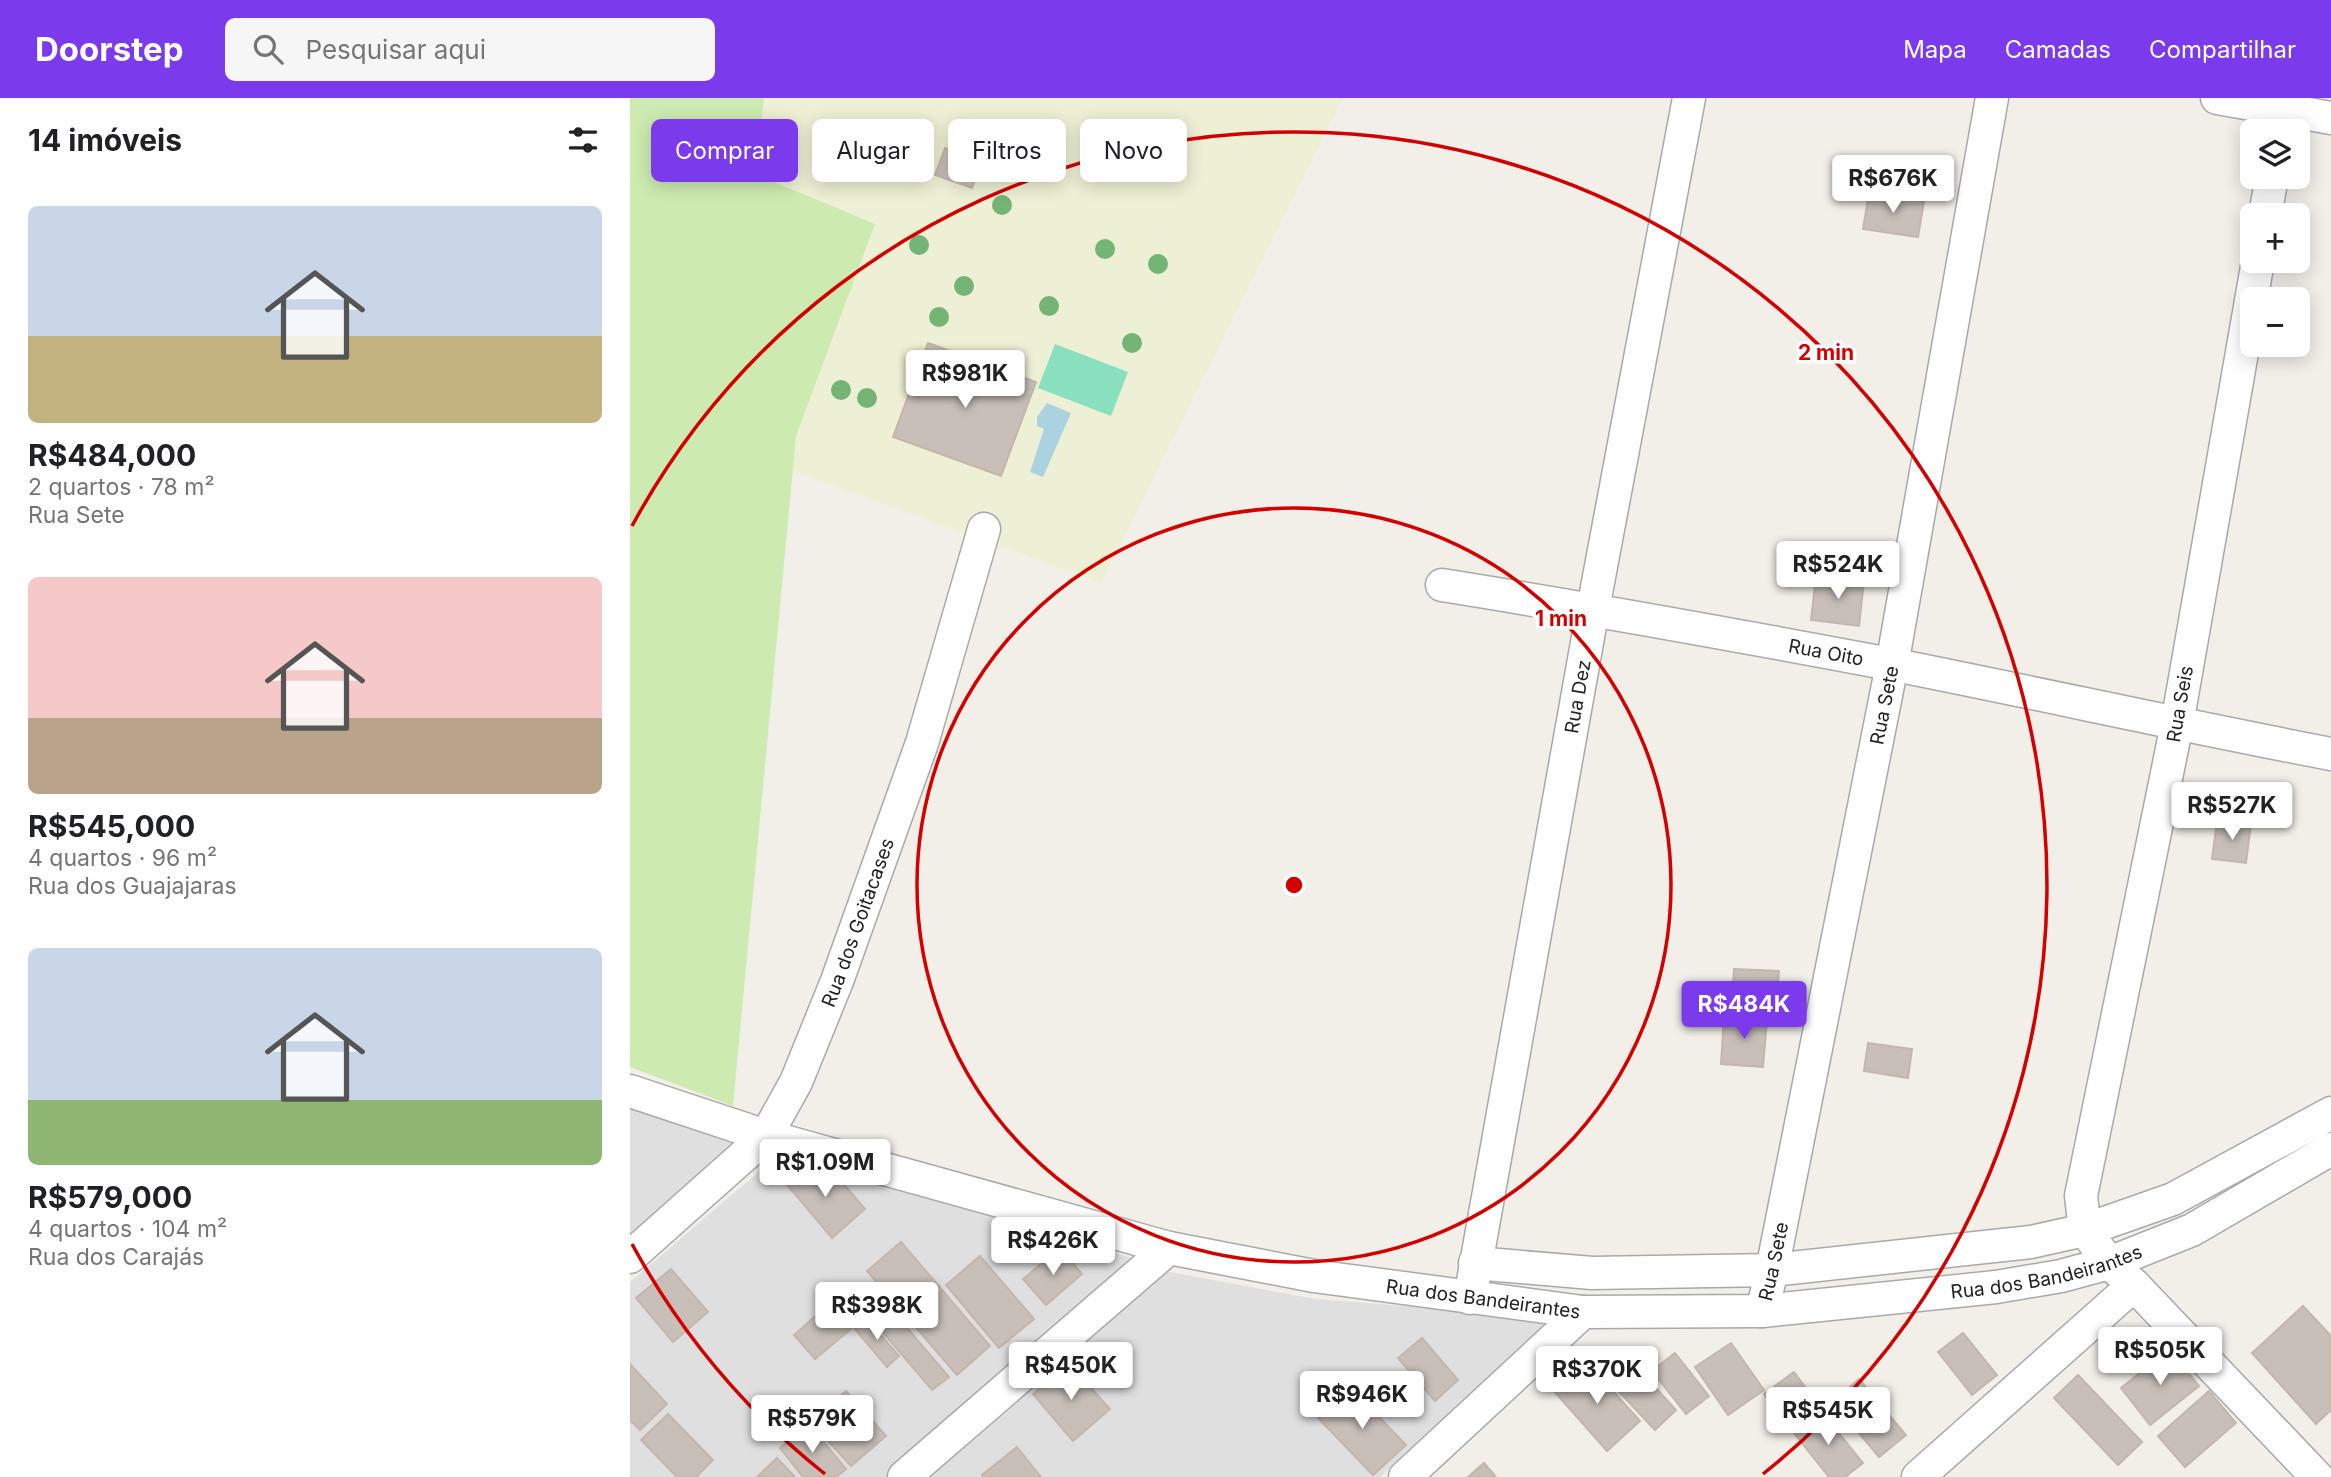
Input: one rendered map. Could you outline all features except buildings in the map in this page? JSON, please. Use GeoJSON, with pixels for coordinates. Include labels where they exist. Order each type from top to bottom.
{"type":"FeatureCollection","features":[{"type":"Feature","properties":{"kind":"street","name":"Rua Dez"},"geometry":{"type":"LineString","coordinates":[[1470,1298],[1689,98]]}},
{"type":"Feature","properties":{"kind":"street","name":"Rua Sete"},"geometry":{"type":"LineString","coordinates":[[1762,1311],[1892,665],[1992,98]]}},
{"type":"Feature","properties":{"kind":"street"},"geometry":{"type":"LineString","coordinates":[[2217,98],[2283,113],[2331,118]]}},
{"type":"Feature","properties":{"kind":"street","name":"Rua Seis"},"geometry":{"type":"LineString","coordinates":[[2256,273],[2177,724],[2081,1196],[2085,1230],[2109,1263],[2134,1285],[2317,1477]]}},
{"type":"Feature","properties":{"kind":"street","name":"Rua dos Goitacases"},"geometry":{"type":"LineString","coordinates":[[630,1257],[766,1136],[796,1082],[837,981],[922,743],[984,529]]}},
{"type":"Feature","properties":{"kind":"street","name":"Rua Oito"},"geometry":{"type":"LineString","coordinates":[[1442,585],[1594,609],[1892,665],[2331,754]]}},
{"type":"Feature","properties":{"kind":"street","name":"Rua dos Bandeirantes"},"geometry":{"type":"LineString","coordinates":[[630,1091],[766,1136],[1169,1248],[1314,1276],[1583,1312],[1762,1311],[1996,1287],[2061,1276],[2109,1263],[2192,1230],[2331,1149]]}},
{"type":"Feature","properties":{"kind":"street","name":"Rua dos Bandeirantes"},"geometry":{"type":"LineString","coordinates":[[1475,1263],[1592,1273],[1772,1270],[2031,1242],[2085,1230],[2173,1199],[2331,1113]]}},
{"type":"Feature","properties":{"kind":"street"},"geometry":{"type":"LineString","coordinates":[[904,1477],[1169,1248]]}},
{"type":"Feature","properties":{"kind":"street"},"geometry":{"type":"LineString","coordinates":[[1917,1477],[2134,1285]]}},
{"type":"Feature","properties":{"kind":"street"},"geometry":{"type":"LineString","coordinates":[[1405,1477],[1583,1312]]}},
{"type":"Feature","properties":{"kind":"shaded area"},"geometry":{"type":"Polygon","coordinates":[[[630,1108],[746,1148],[630,1251],[630,1108]]]}},
{"type":"Feature","properties":{"kind":"shaded area"},"geometry":{"type":"Polygon","coordinates":[[[782,1152],[1138,1260],[889,1477],[630,1477],[630,1282],[782,1152]]]}},
{"type":"Feature","properties":{"kind":"shaded area"},"geometry":{"type":"Polygon","coordinates":[[[1159,1270],[1315,1299],[1455,1310],[1554,1325],[1380,1477],[920,1477],[1159,1270]]]}},
{"type":"Feature","properties":{"kind":"green space"},"geometry":{"type":"Polygon","coordinates":[[[630,98],[764,98],[762,119],[651,119],[651,182],[774,182],[875,224],[796,436],[733,1106],[630,1067],[630,98]]]}},
{"type":"Feature","properties":{"kind":"green space"},"geometry":{"type":"Polygon","coordinates":[[[764,98],[1343,98],[1101,583],[793,471],[796,436],[756,182],[798,182],[798,119],[762,119],[764,98]],[[928,343],[893,437],[1001,476],[1036,382],[928,343]],[[1045,429],[1030,472],[1043,477],[1045,429]]]}},
{"type":"Feature","properties":{"kind":"green space"},"geometry":{"type":"Polygon","coordinates":[[[1055,344],[1128,372],[1111,416],[1038,388],[1055,344]]]}},
{"type":"Feature","properties":{"kind":"water"},"geometry":{"type":"Polygon","coordinates":[[[1047,403],[1071,413],[1043,477],[1030,472],[1044,429],[1037,426],[1037,417],[1047,403]]]}}]}
